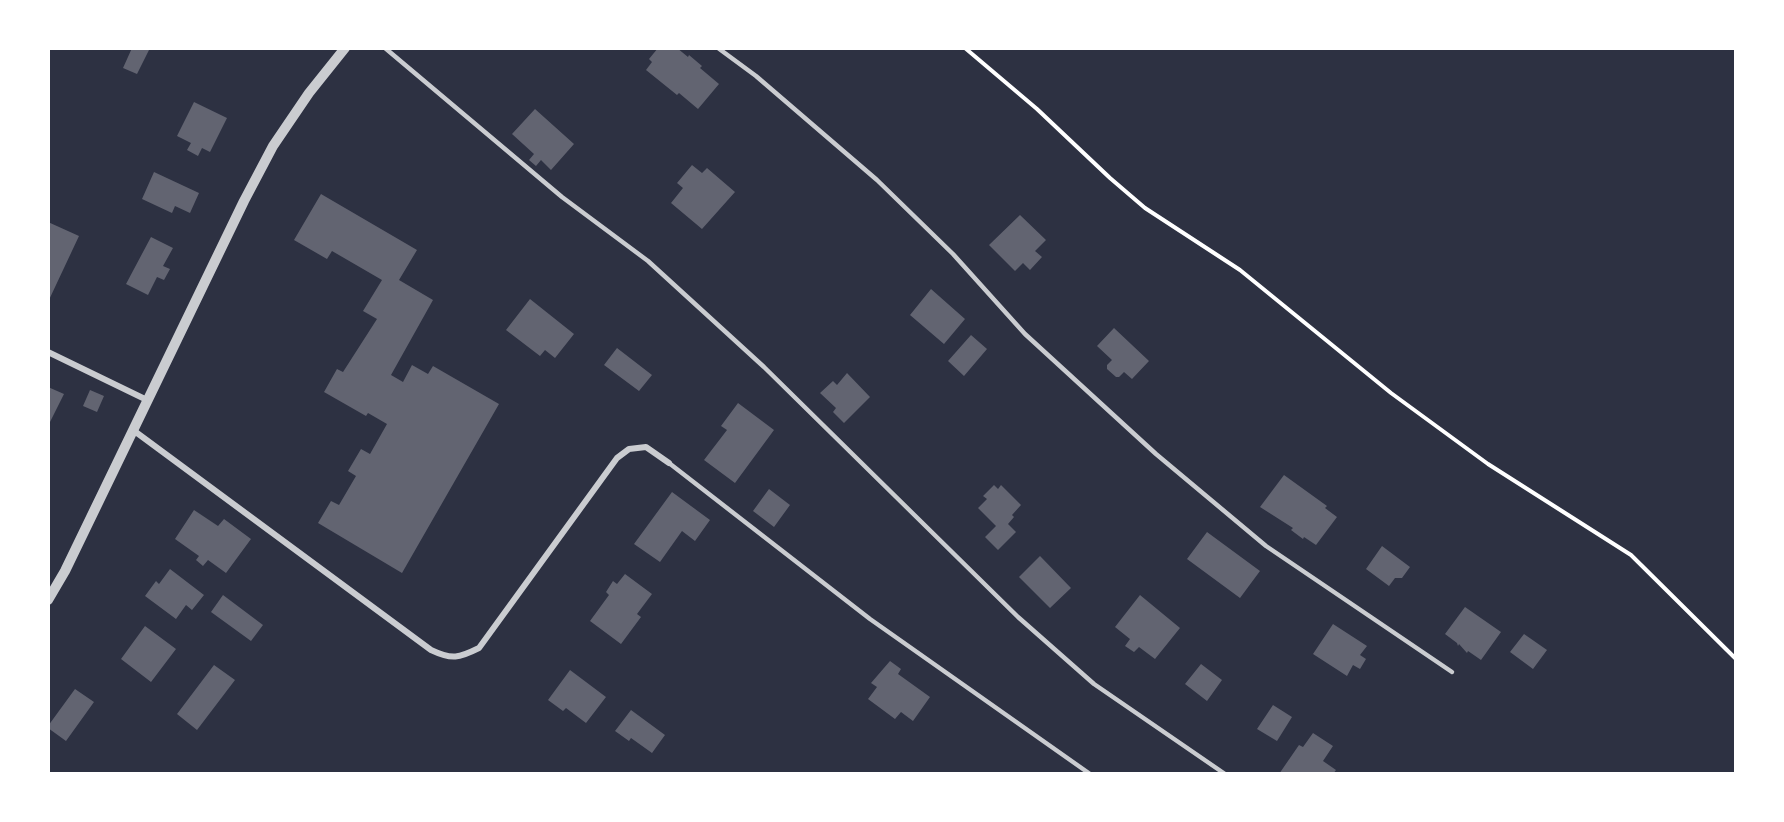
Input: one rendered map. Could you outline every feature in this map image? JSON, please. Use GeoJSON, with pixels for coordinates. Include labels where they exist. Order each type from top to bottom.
{"type":"FeatureCollection","features":[{"type":"Feature","properties":{"kind":"street"},"geometry":{"type":"LineString","coordinates":[[48,600],[65,571],[273,146],[309,93],[345,48]]}},
{"type":"Feature","properties":{"kind":"street"},"geometry":{"type":"LineString","coordinates":[[48,352],[147,400]]}},
{"type":"Feature","properties":{"kind":"street"},"geometry":{"type":"LineString","coordinates":[[133,430],[431,650],[445,656],[462,657],[479,648],[617,458],[629,449],[646,447],[669,463]]}},
{"type":"Feature","properties":{"kind":"lane"},"geometry":{"type":"LineString","coordinates":[[385,48],[562,198],[648,261],[764,367],[1018,617],[1094,684],[1225,774]]}},
{"type":"Feature","properties":{"kind":"lane"},"geometry":{"type":"LineString","coordinates":[[718,48],[756,76],[877,180],[953,254],[1025,334],[1156,454],[1266,546],[1452,672]]}},
{"type":"Feature","properties":{"kind":"lane"},"geometry":{"type":"LineString","coordinates":[[669,463],[870,619],[1090,774]]}},
{"type":"Feature","properties":{"kind":"path"},"geometry":{"type":"LineString","coordinates":[[965,48],[1037,109],[1145,208],[1240,270],[1391,393],[1488,464],[1631,555],[1736,658]]}},
{"type":"Feature","properties":{"kind":"building"},"geometry":{"type":"Polygon","coordinates":[[[132,48],[150,48],[137,74],[123,68],[132,48]]]}},
{"type":"Feature","properties":{"kind":"building"},"geometry":{"type":"Polygon","coordinates":[[[658,48],[677,48],[688,57],[689,55],[719,84],[698,109],[646,70],[652,62],[649,59],[658,48]]]}},
{"type":"Feature","properties":{"kind":"building"},"geometry":{"type":"Polygon","coordinates":[[[194,102],[227,118],[210,152],[202,148],[198,156],[187,150],[191,143],[177,136],[194,102]]]}},
{"type":"Feature","properties":{"kind":"building"},"geometry":{"type":"Polygon","coordinates":[[[535,109],[574,144],[551,170],[541,160],[536,166],[529,160],[534,154],[512,134],[535,109]]]}},
{"type":"Feature","properties":{"kind":"building"},"geometry":{"type":"Polygon","coordinates":[[[692,165],[702,173],[707,168],[735,192],[702,229],[671,203],[683,188],[677,183],[692,165]]]}},
{"type":"Feature","properties":{"kind":"building"},"geometry":{"type":"Polygon","coordinates":[[[154,172],[199,193],[190,213],[175,206],[172,213],[142,199],[154,172]]]}},
{"type":"Feature","properties":{"kind":"building"},"geometry":{"type":"Polygon","coordinates":[[[321,194],[417,250],[399,280],[433,300],[391,375],[403,382],[412,365],[428,374],[433,366],[499,404],[402,573],[318,523],[331,501],[339,505],[356,476],[348,471],[361,449],[370,454],[387,424],[368,413],[366,416],[324,392],[337,369],[343,372],[377,319],[363,311],[382,280],[332,251],[327,259],[294,240],[321,194]]]}},
{"type":"Feature","properties":{"kind":"building"},"geometry":{"type":"Polygon","coordinates":[[[1020,215],[1046,240],[1035,251],[1042,257],[1030,270],[1023,263],[1015,271],[989,245],[1020,215]]]}},
{"type":"Feature","properties":{"kind":"building"},"geometry":{"type":"Polygon","coordinates":[[[48,222],[79,236],[48,302],[48,222]]]}},
{"type":"Feature","properties":{"kind":"building"},"geometry":{"type":"Polygon","coordinates":[[[151,237],[173,248],[163,266],[170,269],[164,280],[157,277],[148,295],[126,284],[151,237]]]}},
{"type":"Feature","properties":{"kind":"building"},"geometry":{"type":"Polygon","coordinates":[[[931,289],[965,319],[944,344],[910,315],[931,289]]]}},
{"type":"Feature","properties":{"kind":"building"},"geometry":{"type":"Polygon","coordinates":[[[530,299],[574,334],[555,358],[545,350],[540,356],[506,330],[530,299]]]}},
{"type":"Feature","properties":{"kind":"building"},"geometry":{"type":"Polygon","coordinates":[[[1114,328],[1149,361],[1132,379],[1124,372],[1116,377],[1107,369],[1107,365],[1112,360],[1097,346],[1114,328]]]}},
{"type":"Feature","properties":{"kind":"building"},"geometry":{"type":"Polygon","coordinates":[[[971,335],[987,349],[964,376],[948,361],[971,335]]]}},
{"type":"Feature","properties":{"kind":"building"},"geometry":{"type":"Polygon","coordinates":[[[617,348],[652,375],[639,391],[604,365],[617,348]]]}},
{"type":"Feature","properties":{"kind":"building"},"geometry":{"type":"Polygon","coordinates":[[[847,373],[870,397],[844,423],[833,412],[836,408],[820,393],[833,381],[837,385],[847,373]]]}},
{"type":"Feature","properties":{"kind":"building"},"geometry":{"type":"Polygon","coordinates":[[[48,387],[64,394],[48,426],[48,387]]]}},
{"type":"Feature","properties":{"kind":"building"},"geometry":{"type":"Polygon","coordinates":[[[90,390],[104,396],[97,412],[83,406],[90,390]]]}},
{"type":"Feature","properties":{"kind":"building"},"geometry":{"type":"Polygon","coordinates":[[[738,403],[774,430],[735,483],[704,460],[727,430],[721,426],[738,403]]]}},
{"type":"Feature","properties":{"kind":"building"},"geometry":{"type":"Polygon","coordinates":[[[1284,475],[1327,506],[1325,508],[1337,517],[1316,545],[1304,537],[1303,539],[1291,530],[1293,528],[1260,507],[1284,475]]]}},
{"type":"Feature","properties":{"kind":"building"},"geometry":{"type":"Polygon","coordinates":[[[994,485],[998,489],[1001,485],[1021,505],[1008,524],[1016,532],[998,550],[985,537],[996,526],[978,508],[987,499],[983,496],[994,485]]]}},
{"type":"Feature","properties":{"kind":"building"},"geometry":{"type":"Polygon","coordinates":[[[769,489],[790,505],[774,527],[753,511],[769,489]]]}},
{"type":"Feature","properties":{"kind":"building"},"geometry":{"type":"Polygon","coordinates":[[[672,492],[710,520],[695,541],[682,531],[660,562],[634,544],[672,492]]]}},
{"type":"Feature","properties":{"kind":"building"},"geometry":{"type":"Polygon","coordinates":[[[194,510],[218,526],[224,519],[251,539],[226,573],[208,560],[203,566],[196,560],[199,556],[175,539],[194,510]]]}},
{"type":"Feature","properties":{"kind":"building"},"geometry":{"type":"Polygon","coordinates":[[[1207,532],[1260,571],[1240,598],[1187,559],[1207,532]]]}},
{"type":"Feature","properties":{"kind":"building"},"geometry":{"type":"Polygon","coordinates":[[[1382,546],[1410,567],[1402,578],[1395,578],[1389,586],[1366,569],[1382,546]]]}},
{"type":"Feature","properties":{"kind":"building"},"geometry":{"type":"Polygon","coordinates":[[[1040,556],[1071,588],[1050,608],[1019,577],[1040,556]]]}},
{"type":"Feature","properties":{"kind":"building"},"geometry":{"type":"Polygon","coordinates":[[[170,569],[204,595],[192,610],[186,605],[176,619],[145,596],[156,581],[159,584],[170,569]]]}},
{"type":"Feature","properties":{"kind":"building"},"geometry":{"type":"Polygon","coordinates":[[[625,574],[652,594],[637,614],[641,617],[621,644],[590,621],[609,595],[606,592],[613,581],[617,584],[625,574]]]}},
{"type":"Feature","properties":{"kind":"building"},"geometry":{"type":"Polygon","coordinates":[[[223,595],[263,625],[251,641],[211,612],[223,595]]]}},
{"type":"Feature","properties":{"kind":"building"},"geometry":{"type":"Polygon","coordinates":[[[1140,595],[1180,628],[1155,659],[1139,647],[1134,652],[1125,646],[1130,639],[1115,627],[1140,595]]]}},
{"type":"Feature","properties":{"kind":"building"},"geometry":{"type":"Polygon","coordinates":[[[1465,607],[1501,632],[1481,660],[1468,651],[1467,653],[1445,634],[1465,607]]]}},
{"type":"Feature","properties":{"kind":"building"},"geometry":{"type":"Polygon","coordinates":[[[1333,624],[1367,646],[1360,655],[1366,659],[1360,669],[1353,665],[1347,676],[1313,654],[1333,624]]]}},
{"type":"Feature","properties":{"kind":"building"},"geometry":{"type":"Polygon","coordinates":[[[145,626],[176,649],[151,682],[121,659],[145,626]]]}},
{"type":"Feature","properties":{"kind":"building"},"geometry":{"type":"Polygon","coordinates":[[[1524,634],[1547,650],[1533,669],[1510,652],[1524,634]]]}},
{"type":"Feature","properties":{"kind":"building"},"geometry":{"type":"Polygon","coordinates":[[[890,661],[901,669],[898,674],[930,697],[913,721],[901,712],[895,719],[868,699],[877,687],[871,683],[890,661]]]}},
{"type":"Feature","properties":{"kind":"building"},"geometry":{"type":"Polygon","coordinates":[[[1201,664],[1222,680],[1207,701],[1185,684],[1201,664]]]}},
{"type":"Feature","properties":{"kind":"building"},"geometry":{"type":"Polygon","coordinates":[[[214,665],[235,680],[197,730],[177,714],[214,665]]]}},
{"type":"Feature","properties":{"kind":"building"},"geometry":{"type":"Polygon","coordinates":[[[570,670],[606,697],[586,723],[566,708],[563,711],[548,700],[570,670]]]}},
{"type":"Feature","properties":{"kind":"building"},"geometry":{"type":"Polygon","coordinates":[[[75,689],[94,702],[66,741],[48,726],[75,689]]]}},
{"type":"Feature","properties":{"kind":"building"},"geometry":{"type":"Polygon","coordinates":[[[1273,705],[1292,717],[1277,741],[1257,729],[1273,705]]]}},
{"type":"Feature","properties":{"kind":"building"},"geometry":{"type":"Polygon","coordinates":[[[631,710],[665,735],[652,753],[631,738],[629,741],[615,731],[631,710]]]}},
{"type":"Feature","properties":{"kind":"building"},"geometry":{"type":"Polygon","coordinates":[[[1313,733],[1333,746],[1323,761],[1336,770],[1333,774],[1279,774],[1299,745],[1303,747],[1313,733]]]}}]}
